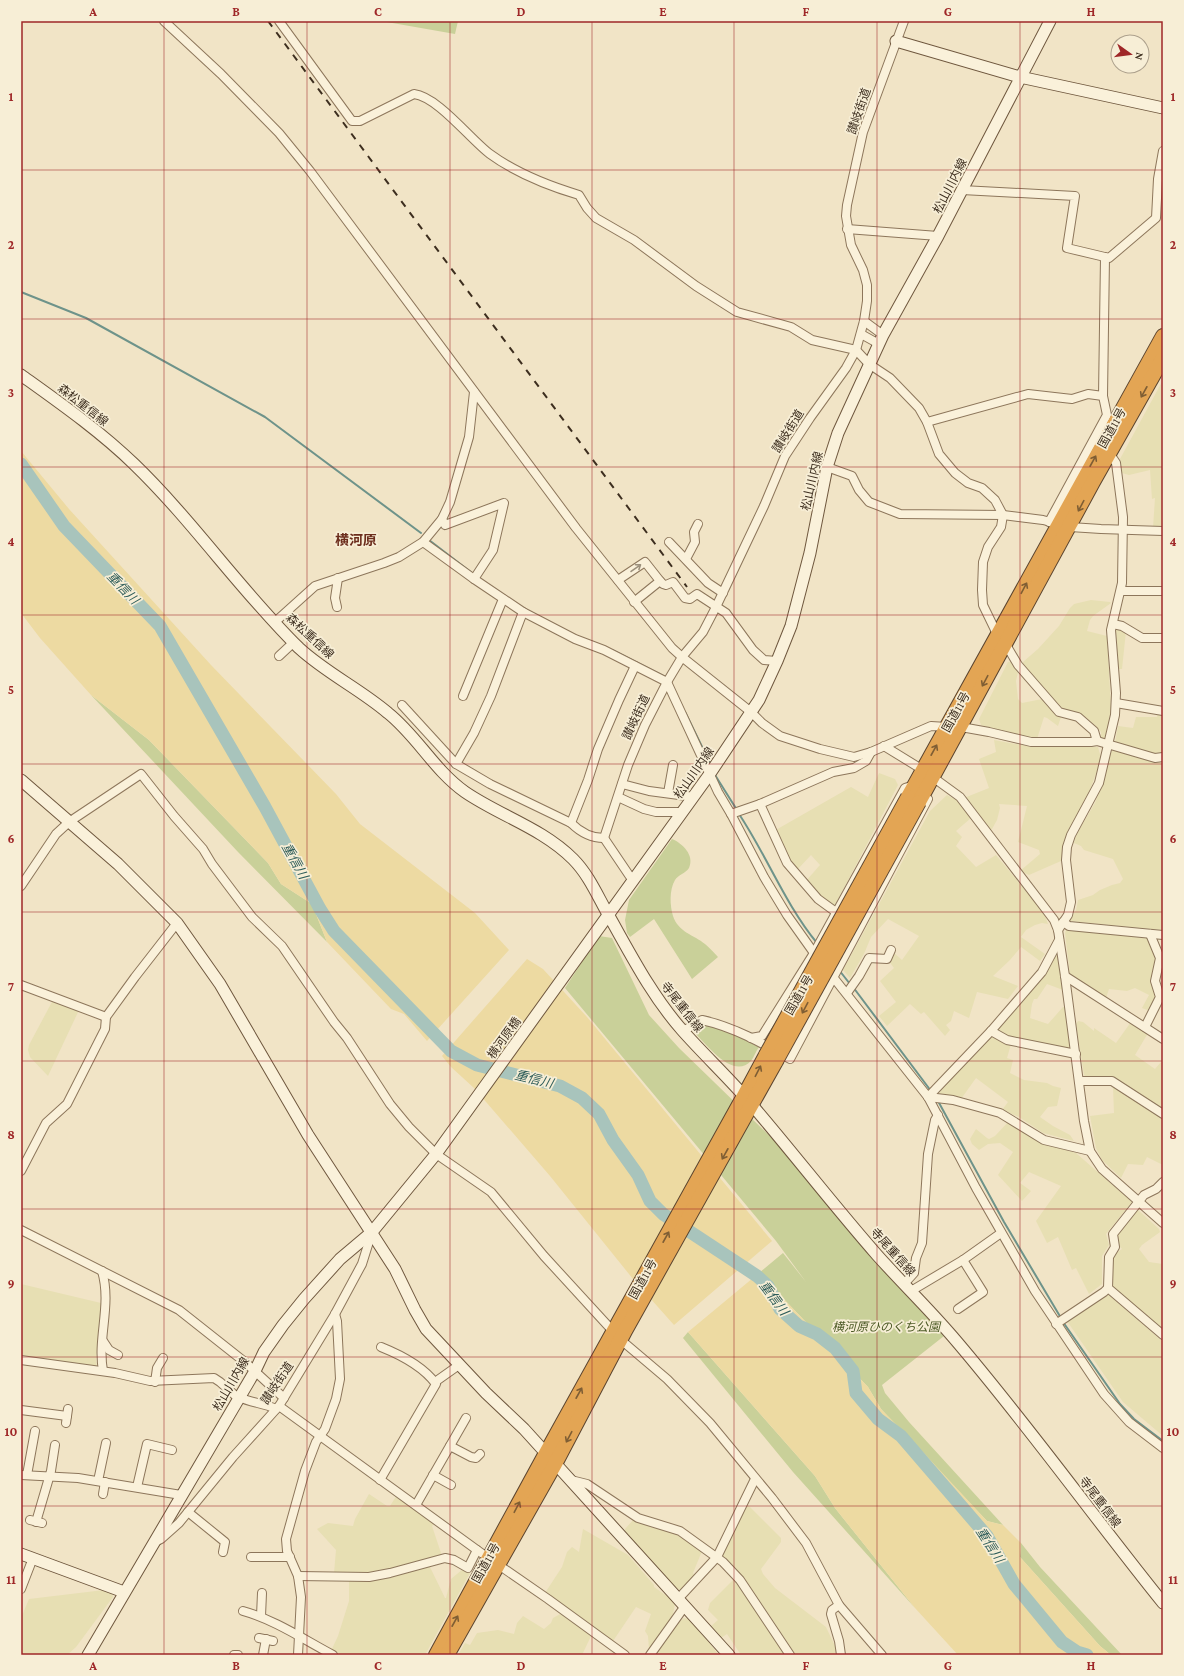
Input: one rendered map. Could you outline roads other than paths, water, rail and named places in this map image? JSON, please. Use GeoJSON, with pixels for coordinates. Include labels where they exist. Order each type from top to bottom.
{"type":"FeatureCollection","features":[{"type":"Feature","properties":{"kind":"highway","name":"国道11号"},"geometry":{"type":"LineString","coordinates":[[436,1655],[546,1453],[620,1330],[748,1101],[921,786],[961,726],[1001,640],[1059,524],[1163,336]]}},
{"type":"Feature","properties":{"kind":"highway","name":"国道11号"},"geometry":{"type":"LineString","coordinates":[[1059,524],[1110,454],[1163,358]]}},
{"type":"Feature","properties":{"kind":"highway","name":"国道11号"},"geometry":{"type":"LineString","coordinates":[[921,786],[947,727],[1001,640]]}},
{"type":"Feature","properties":{"kind":"highway","name":"国道11号"},"geometry":{"type":"LineString","coordinates":[[447,1655],[488,1558],[555,1464],[620,1330]]}},
{"type":"Feature","properties":{"kind":"main road","name":"松山川内線"},"geometry":{"type":"LineString","coordinates":[[593,937],[709,775],[759,700],[777,661],[802,587],[827,467],[838,433],[881,340],[938,236],[1050,21]]}},
{"type":"Feature","properties":{"kind":"main road"},"geometry":{"type":"LineString","coordinates":[[896,41],[1020,77],[1163,108]]}},
{"type":"Feature","properties":{"kind":"main road","name":"森松重信線"},"geometry":{"type":"LineString","coordinates":[[21,374],[76,415],[134,463],[275,622],[315,662],[389,713],[412,735],[432,762],[461,789],[475,799],[548,838],[560,847],[579,865],[608,915]]}},
{"type":"Feature","properties":{"kind":"main road"},"geometry":{"type":"LineString","coordinates":[[21,780],[118,864],[177,923],[220,984],[308,1135],[395,1269],[426,1330],[546,1453],[729,1655]]}},
{"type":"Feature","properties":{"kind":"main road","name":"寺尾重信線"},"geometry":{"type":"LineString","coordinates":[[608,915],[657,999],[682,1031],[748,1101],[876,1253],[952,1336],[1024,1423],[1118,1548],[1163,1603]]}},
{"type":"Feature","properties":{"kind":"main road","name":"横河原橋"},"geometry":{"type":"LineString","coordinates":[[436,1154],[593,937]]}},
{"type":"Feature","properties":{"kind":"main road","name":"松山川内線"},"geometry":{"type":"LineString","coordinates":[[88,1655],[181,1494],[255,1371],[264,1352],[304,1299],[340,1259],[372,1232],[436,1154]]}},
{"type":"Feature","properties":{"kind":"main road"},"geometry":{"type":"LineString","coordinates":[[21,1554],[124,1592]]}},
{"type":"Feature","properties":{"kind":"street"},"geometry":{"type":"LineString","coordinates":[[164,21],[221,74],[279,133],[310,171],[576,528],[672,648],[751,712],[762,723],[780,736],[820,749],[854,757],[871,752],[931,726],[947,727]]}},
{"type":"Feature","properties":{"kind":"street"},"geometry":{"type":"LineString","coordinates":[[279,21],[352,120],[360,121],[414,94],[420,94],[444,111],[490,154],[555,188],[579,195],[587,208],[596,218],[634,240],[696,286],[737,312],[791,327],[812,340],[856,350],[869,364],[890,378],[919,408],[927,422],[939,454],[955,473],[968,483],[982,488],[995,500],[1003,515],[1001,527],[988,547],[983,562],[982,590],[983,605],[1001,640],[1018,666],[1059,712],[1078,718],[1094,732],[1097,741]]}},
{"type":"Feature","properties":{"kind":"street","name":"讃岐街道"},"geometry":{"type":"LineString","coordinates":[[604,838],[628,765],[645,725],[668,680],[682,657],[703,632],[716,607],[764,506],[784,456],[846,368],[856,350],[864,321],[867,301],[867,285],[863,270],[851,245],[847,229],[847,205],[863,132],[904,21]]}},
{"type":"Feature","properties":{"kind":"street"},"geometry":{"type":"LineString","coordinates":[[962,190],[1075,196],[1067,248],[1109,258],[1156,218],[1158,179],[1163,151]]}},
{"type":"Feature","properties":{"kind":"street"},"geometry":{"type":"LineString","coordinates":[[847,229],[938,236]]}},
{"type":"Feature","properties":{"kind":"street"},"geometry":{"type":"LineString","coordinates":[[1059,524],[1107,415],[1103,396],[1105,257]]}},
{"type":"Feature","properties":{"kind":"street"},"geometry":{"type":"LineString","coordinates":[[864,321],[881,340]]}},
{"type":"Feature","properties":{"kind":"street"},"geometry":{"type":"LineString","coordinates":[[861,334],[881,340]]}},
{"type":"Feature","properties":{"kind":"street"},"geometry":{"type":"LineString","coordinates":[[275,622],[315,586],[399,557],[423,542],[442,520],[450,502],[466,448],[471,422],[474,392]]}},
{"type":"Feature","properties":{"kind":"street"},"geometry":{"type":"LineString","coordinates":[[927,422],[1028,394],[1072,399],[1088,394],[1103,396]]}},
{"type":"Feature","properties":{"kind":"street"},"geometry":{"type":"LineString","coordinates":[[1058,930],[1068,914],[1071,902],[1067,866],[1067,847],[1071,835],[1099,783],[1113,726],[1116,703],[1112,645],[1113,624],[1122,584],[1123,517],[1116,463],[1110,454]]}},
{"type":"Feature","properties":{"kind":"street"},"geometry":{"type":"LineString","coordinates":[[827,467],[852,476],[859,490],[869,502],[900,514],[1003,515],[1059,524],[1163,532]]}},
{"type":"Feature","properties":{"kind":"street"},"geometry":{"type":"LineString","coordinates":[[442,520],[445,525],[504,503],[493,550],[475,577]]}},
{"type":"Feature","properties":{"kind":"street"},"geometry":{"type":"LineString","coordinates":[[686,559],[695,542],[694,532],[698,524]]}},
{"type":"Feature","properties":{"kind":"street"},"geometry":{"type":"LineString","coordinates":[[423,542],[523,612],[575,640],[604,650],[635,666],[668,680],[709,775],[764,877],[787,915],[814,953],[928,1097],[1034,1292],[1104,1394],[1129,1422],[1163,1448]]}},
{"type":"Feature","properties":{"kind":"street"},"geometry":{"type":"LineString","coordinates":[[669,542],[708,583],[723,593]]}},
{"type":"Feature","properties":{"kind":"street"},"geometry":{"type":"LineString","coordinates":[[618,580],[645,562],[663,584],[666,585],[673,582],[685,598],[690,599],[708,583]]}},
{"type":"Feature","properties":{"kind":"street"},"geometry":{"type":"LineString","coordinates":[[337,607],[336,594],[338,578]]}},
{"type":"Feature","properties":{"kind":"street"},"geometry":{"type":"LineString","coordinates":[[634,602],[660,581]]}},
{"type":"Feature","properties":{"kind":"street"},"geometry":{"type":"LineString","coordinates":[[1121,591],[1163,590]]}},
{"type":"Feature","properties":{"kind":"street"},"geometry":{"type":"LineString","coordinates":[[697,594],[726,613],[753,650],[764,660],[777,661]]}},
{"type":"Feature","properties":{"kind":"street"},"geometry":{"type":"LineString","coordinates":[[463,696],[503,599]]}},
{"type":"Feature","properties":{"kind":"street"},"geometry":{"type":"LineString","coordinates":[[456,764],[474,733],[491,696],[523,612]]}},
{"type":"Feature","properties":{"kind":"street"},"geometry":{"type":"LineString","coordinates":[[1113,624],[1122,626],[1142,638],[1163,638]]}},
{"type":"Feature","properties":{"kind":"street"},"geometry":{"type":"LineString","coordinates":[[279,656],[294,642]]}},
{"type":"Feature","properties":{"kind":"street"},"geometry":{"type":"LineString","coordinates":[[571,823],[588,780],[598,749],[635,666]]}},
{"type":"Feature","properties":{"kind":"street"},"geometry":{"type":"LineString","coordinates":[[1116,703],[1163,711]]}},
{"type":"Feature","properties":{"kind":"street"},"geometry":{"type":"LineString","coordinates":[[402,705],[456,764],[490,784],[571,823],[578,830],[594,838],[604,838],[633,881]]}},
{"type":"Feature","properties":{"kind":"street"},"geometry":{"type":"LineString","coordinates":[[961,726],[1031,742],[1097,741],[1155,758],[1163,757]]}},
{"type":"Feature","properties":{"kind":"street"},"geometry":{"type":"LineString","coordinates":[[682,1031],[702,1020],[734,1030],[790,1058],[928,800],[921,786],[884,746]]}},
{"type":"Feature","properties":{"kind":"street"},"geometry":{"type":"LineString","coordinates":[[731,814],[760,804],[833,772],[854,768],[866,761],[871,752]]}},
{"type":"Feature","properties":{"kind":"street"},"geometry":{"type":"LineString","coordinates":[[668,793],[673,765]]}},
{"type":"Feature","properties":{"kind":"street"},"geometry":{"type":"LineString","coordinates":[[21,886],[56,834],[69,822],[141,774],[174,816],[203,849],[212,864],[252,917],[282,946],[334,1022],[347,1038],[390,1104],[409,1127],[436,1154],[491,1192],[544,1256],[694,1405],[806,1543],[839,1605],[882,1655]]}},
{"type":"Feature","properties":{"kind":"street"},"geometry":{"type":"LineString","coordinates":[[622,784],[649,792],[694,796]]}},
{"type":"Feature","properties":{"kind":"street"},"geometry":{"type":"LineString","coordinates":[[751,1038],[762,1036],[814,953],[835,912],[905,788],[921,786],[960,798],[1054,920],[1058,930],[1090,1151],[1102,1169],[1163,1223]]}},
{"type":"Feature","properties":{"kind":"street"},"geometry":{"type":"LineString","coordinates":[[618,798],[650,811],[683,812]]}},
{"type":"Feature","properties":{"kind":"street"},"geometry":{"type":"LineString","coordinates":[[760,804],[787,863],[818,899],[859,929]]}},
{"type":"Feature","properties":{"kind":"street"},"geometry":{"type":"LineString","coordinates":[[1063,922],[1069,926],[1163,935]]}},
{"type":"Feature","properties":{"kind":"street"},"geometry":{"type":"LineString","coordinates":[[21,1171],[24,1156],[46,1123],[67,1104],[105,1029],[106,1017],[135,976],[177,923]]}},
{"type":"Feature","properties":{"kind":"street"},"geometry":{"type":"LineString","coordinates":[[1145,1027],[1160,997],[1155,981],[1160,958],[1150,934]]}},
{"type":"Feature","properties":{"kind":"street"},"geometry":{"type":"LineString","coordinates":[[928,1097],[991,1031],[1042,972],[1059,940]]}},
{"type":"Feature","properties":{"kind":"street"},"geometry":{"type":"LineString","coordinates":[[847,993],[869,958],[886,959],[891,950]]}},
{"type":"Feature","properties":{"kind":"street"},"geometry":{"type":"LineString","coordinates":[[1065,976],[1163,1039]]}},
{"type":"Feature","properties":{"kind":"street"},"geometry":{"type":"LineString","coordinates":[[21,985],[106,1017]]}},
{"type":"Feature","properties":{"kind":"street"},"geometry":{"type":"LineString","coordinates":[[991,1031],[1007,1040],[1076,1054]]}},
{"type":"Feature","properties":{"kind":"street"},"geometry":{"type":"LineString","coordinates":[[1079,1081],[1112,1081],[1163,1114]]}},
{"type":"Feature","properties":{"kind":"street"},"geometry":{"type":"LineString","coordinates":[[928,1097],[953,1100],[1000,1113],[1044,1140],[1090,1151]]}},
{"type":"Feature","properties":{"kind":"street"},"geometry":{"type":"LineString","coordinates":[[907,1288],[914,1273],[916,1258],[922,1243],[928,1154],[935,1120],[938,1115]]}},
{"type":"Feature","properties":{"kind":"street"},"geometry":{"type":"LineString","coordinates":[[1056,1324],[1108,1288],[1109,1256],[1115,1248],[1113,1234],[1144,1195],[1156,1189],[1163,1182]]}},
{"type":"Feature","properties":{"kind":"street"},"geometry":{"type":"LineString","coordinates":[[21,1230],[179,1310],[255,1371],[284,1398]]}},
{"type":"Feature","properties":{"kind":"street","name":"讃岐街道"},"geometry":{"type":"LineString","coordinates":[[154,1543],[169,1532],[188,1512],[251,1436],[278,1408],[335,1314],[362,1264],[372,1232]]}},
{"type":"Feature","properties":{"kind":"street"},"geometry":{"type":"LineString","coordinates":[[907,1288],[963,1260],[1001,1233]]}},
{"type":"Feature","properties":{"kind":"street"},"geometry":{"type":"LineString","coordinates":[[958,1309],[983,1292],[963,1260]]}},
{"type":"Feature","properties":{"kind":"street"},"geometry":{"type":"LineString","coordinates":[[102,1271],[106,1305],[103,1341],[104,1371]]}},
{"type":"Feature","properties":{"kind":"street"},"geometry":{"type":"LineString","coordinates":[[1108,1288],[1163,1335]]}},
{"type":"Feature","properties":{"kind":"street"},"geometry":{"type":"LineString","coordinates":[[298,1655],[300,1597],[298,1576],[287,1551],[286,1539],[305,1471],[320,1436],[326,1426],[336,1399],[340,1379],[338,1321],[335,1314]]}},
{"type":"Feature","properties":{"kind":"street"},"geometry":{"type":"LineString","coordinates":[[103,1341],[109,1350],[118,1355]]}},
{"type":"Feature","properties":{"kind":"street"},"geometry":{"type":"LineString","coordinates":[[381,1347],[410,1361],[435,1382]]}},
{"type":"Feature","properties":{"kind":"street"},"geometry":{"type":"LineString","coordinates":[[155,1382],[157,1368],[163,1358]]}},
{"type":"Feature","properties":{"kind":"street"},"geometry":{"type":"LineString","coordinates":[[21,1361],[104,1371],[155,1382],[176,1379],[214,1378],[239,1397],[248,1401],[263,1403],[278,1408],[320,1436],[625,1655]]}},
{"type":"Feature","properties":{"kind":"street"},"geometry":{"type":"LineString","coordinates":[[380,1480],[436,1384],[435,1382],[459,1365]]}},
{"type":"Feature","properties":{"kind":"street"},"geometry":{"type":"LineString","coordinates":[[21,1410],[67,1416]]}},
{"type":"Feature","properties":{"kind":"street"},"geometry":{"type":"LineString","coordinates":[[416,1505],[466,1419]]}},
{"type":"Feature","properties":{"kind":"street"},"geometry":{"type":"LineString","coordinates":[[35,1431],[24,1475],[102,1481],[181,1494]]}},
{"type":"Feature","properties":{"kind":"street"},"geometry":{"type":"LineString","coordinates":[[103,1494],[102,1481],[106,1443]]}},
{"type":"Feature","properties":{"kind":"street"},"geometry":{"type":"LineString","coordinates":[[137,1487],[147,1444],[172,1450]]}},
{"type":"Feature","properties":{"kind":"street"},"geometry":{"type":"LineString","coordinates":[[36,1522],[49,1476],[55,1445]]}},
{"type":"Feature","properties":{"kind":"street"},"geometry":{"type":"LineString","coordinates":[[450,1446],[471,1458],[476,1458],[480,1454]]}},
{"type":"Feature","properties":{"kind":"street"},"geometry":{"type":"LineString","coordinates":[[434,1475],[451,1485]]}},
{"type":"Feature","properties":{"kind":"street"},"geometry":{"type":"LineString","coordinates":[[650,1655],[682,1603],[717,1557],[755,1479]]}},
{"type":"Feature","properties":{"kind":"street"},"geometry":{"type":"LineString","coordinates":[[570,1480],[587,1484],[638,1518],[680,1531],[717,1557],[731,1569],[740,1580],[790,1655]]}},
{"type":"Feature","properties":{"kind":"street"},"geometry":{"type":"LineString","coordinates":[[188,1512],[225,1542],[224,1552]]}},
{"type":"Feature","properties":{"kind":"street"},"geometry":{"type":"LineString","coordinates":[[250,1557],[261,1553],[290,1557]]}},
{"type":"Feature","properties":{"kind":"street"},"geometry":{"type":"LineString","coordinates":[[21,1589],[32,1558]]}},
{"type":"Feature","properties":{"kind":"street"},"geometry":{"type":"LineString","coordinates":[[298,1576],[369,1577],[390,1573],[445,1558],[454,1560],[468,1568],[488,1558]]}},
{"type":"Feature","properties":{"kind":"street"},"geometry":{"type":"LineString","coordinates":[[261,1616],[262,1593]]}},
{"type":"Feature","properties":{"kind":"street"},"geometry":{"type":"LineString","coordinates":[[839,1605],[832,1610],[830,1614],[839,1641],[841,1655]]}},
{"type":"Feature","properties":{"kind":"street"},"geometry":{"type":"LineString","coordinates":[[243,1611],[261,1616],[333,1655]]}},
{"type":"Feature","properties":{"kind":"street"},"geometry":{"type":"LineString","coordinates":[[263,1655],[266,1639]]}},
{"type":"Feature","properties":{"kind":"waterway"},"geometry":{"type":"LineString","coordinates":[[21,292],[86,318],[265,417],[421,533]]}},
{"type":"Feature","properties":{"kind":"waterway","name":"重信川"},"geometry":{"type":"LineString","coordinates":[[21,464],[64,526],[160,626],[265,807],[320,909],[334,931],[451,1051],[477,1065],[560,1086],[582,1098],[599,1114],[613,1140],[638,1175],[650,1201],[663,1214],[757,1276],[768,1286],[780,1309],[799,1326],[817,1334],[835,1348],[853,1371],[856,1393],[878,1419],[901,1436],[987,1536],[1014,1584],[1062,1642],[1077,1652],[1087,1655]]}},
{"type":"Feature","properties":{"kind":"waterway"},"geometry":{"type":"LineString","coordinates":[[429,540],[472,573]]}},
{"type":"Feature","properties":{"kind":"waterway"},"geometry":{"type":"LineString","coordinates":[[612,650],[667,678]]}},
{"type":"Feature","properties":{"kind":"waterway"},"geometry":{"type":"LineString","coordinates":[[685,712],[711,765]]}},
{"type":"Feature","properties":{"kind":"waterway"},"geometry":{"type":"LineString","coordinates":[[715,775],[737,810]]}},
{"type":"Feature","properties":{"kind":"waterway"},"geometry":{"type":"LineString","coordinates":[[739,814],[795,912],[817,943]]}},
{"type":"Feature","properties":{"kind":"waterway"},"geometry":{"type":"LineString","coordinates":[[839,970],[850,984]]}},
{"type":"Feature","properties":{"kind":"waterway"},"geometry":{"type":"LineString","coordinates":[[853,987],[931,1091]]}},
{"type":"Feature","properties":{"kind":"waterway"},"geometry":{"type":"LineString","coordinates":[[938,1101],[1004,1222],[1061,1318]]}},
{"type":"Feature","properties":{"kind":"waterway"},"geometry":{"type":"LineString","coordinates":[[1063,1322],[1120,1404],[1134,1419],[1163,1441]]}},
{"type":"Feature","properties":{"kind":"railway"},"geometry":{"type":"LineString","coordinates":[[268,21],[687,587]]}},
{"type":"Feature","properties":{"kind":"district","name":"横河原"},"geometry":{"type":"Point","coordinates":[356,540]}},
{"type":"Feature","properties":{"kind":"park label","name":"横河原ひのくち公園"},"geometry":{"type":"Point","coordinates":[886,1327]}}]}
